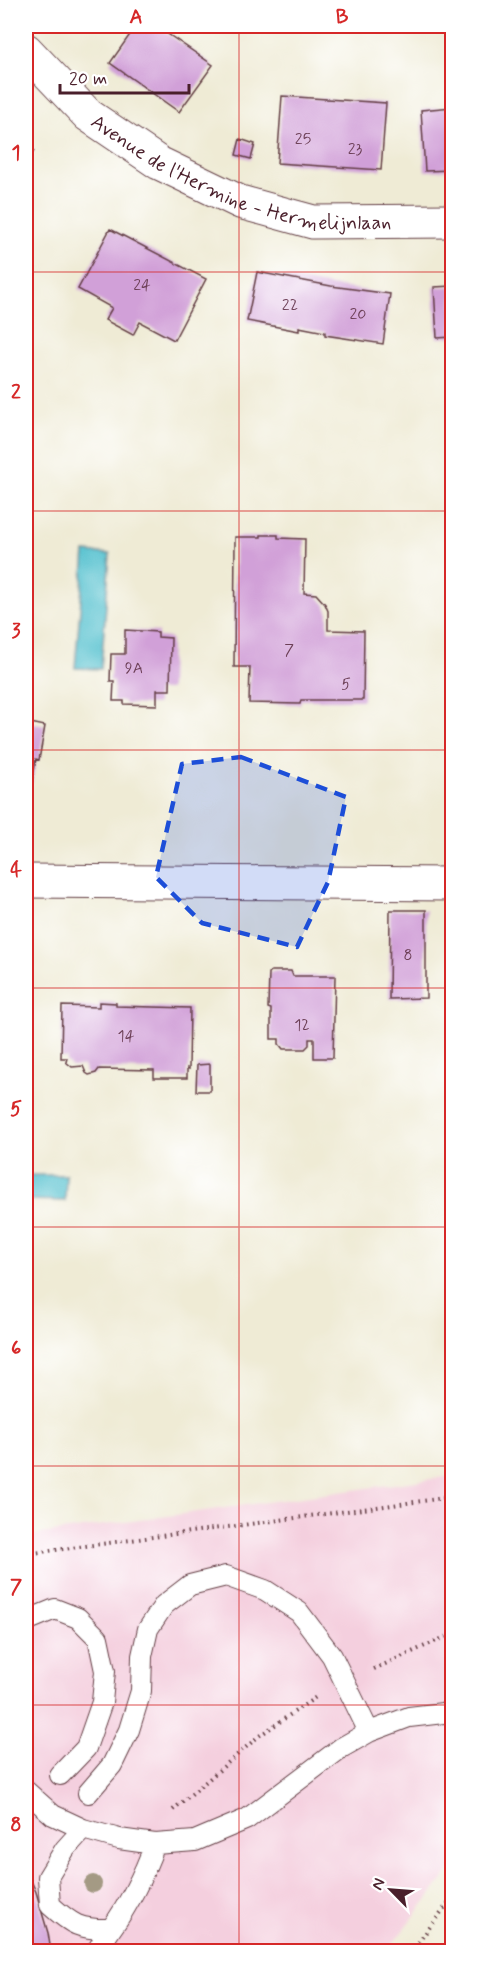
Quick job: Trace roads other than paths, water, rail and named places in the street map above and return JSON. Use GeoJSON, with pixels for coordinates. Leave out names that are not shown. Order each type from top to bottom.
{"type":"FeatureCollection","features":[{"type":"Feature","properties":{"kind":"street","name":"Avenue de l'Hermine - Hermelijnlaan"},"geometry":{"type":"LineString","coordinates":[[26,50],[88,115],[159,163],[240,202],[313,222],[453,221]]}},
{"type":"Feature","properties":{"kind":"street"},"geometry":{"type":"LineString","coordinates":[[26,881],[453,884]]}},
{"type":"Feature","properties":{"kind":"lane"},"geometry":{"type":"LineString","coordinates":[[88,1793],[112,1765],[129,1730],[141,1691],[142,1656],[148,1629],[164,1605],[190,1585],[226,1576],[265,1590],[299,1612],[332,1656],[369,1732]]}},
{"type":"Feature","properties":{"kind":"lane"},"geometry":{"type":"LineString","coordinates":[[26,1621],[56,1609],[78,1618],[98,1638],[105,1671],[102,1702],[86,1748],[60,1775]]}},
{"type":"Feature","properties":{"kind":"lane"},"geometry":{"type":"LineString","coordinates":[[26,1791],[53,1815],[83,1829],[119,1839],[155,1844],[195,1841],[247,1819],[341,1748],[369,1732],[409,1717],[453,1712]]}},
{"type":"Feature","properties":{"kind":"lane"},"geometry":{"type":"LineString","coordinates":[[83,1829],[65,1849],[48,1877],[50,1905],[69,1922],[92,1930],[111,1929]]}},
{"type":"Feature","properties":{"kind":"lane"},"geometry":{"type":"LineString","coordinates":[[96,1952],[126,1909],[146,1869],[155,1844]]}},
{"type":"Feature","properties":{"kind":"water"},"geometry":{"type":"Polygon","coordinates":[[[85,552],[110,554],[101,669],[75,668],[85,552]]]}},
{"type":"Feature","properties":{"kind":"water"},"geometry":{"type":"Polygon","coordinates":[[[26,1175],[66,1175],[65,1201],[26,1200],[26,1175]]]}},
{"type":"Feature","properties":{"kind":"tram line"},"geometry":{"type":"LineString","coordinates":[[443,1952],[452,1940]]}}]}
